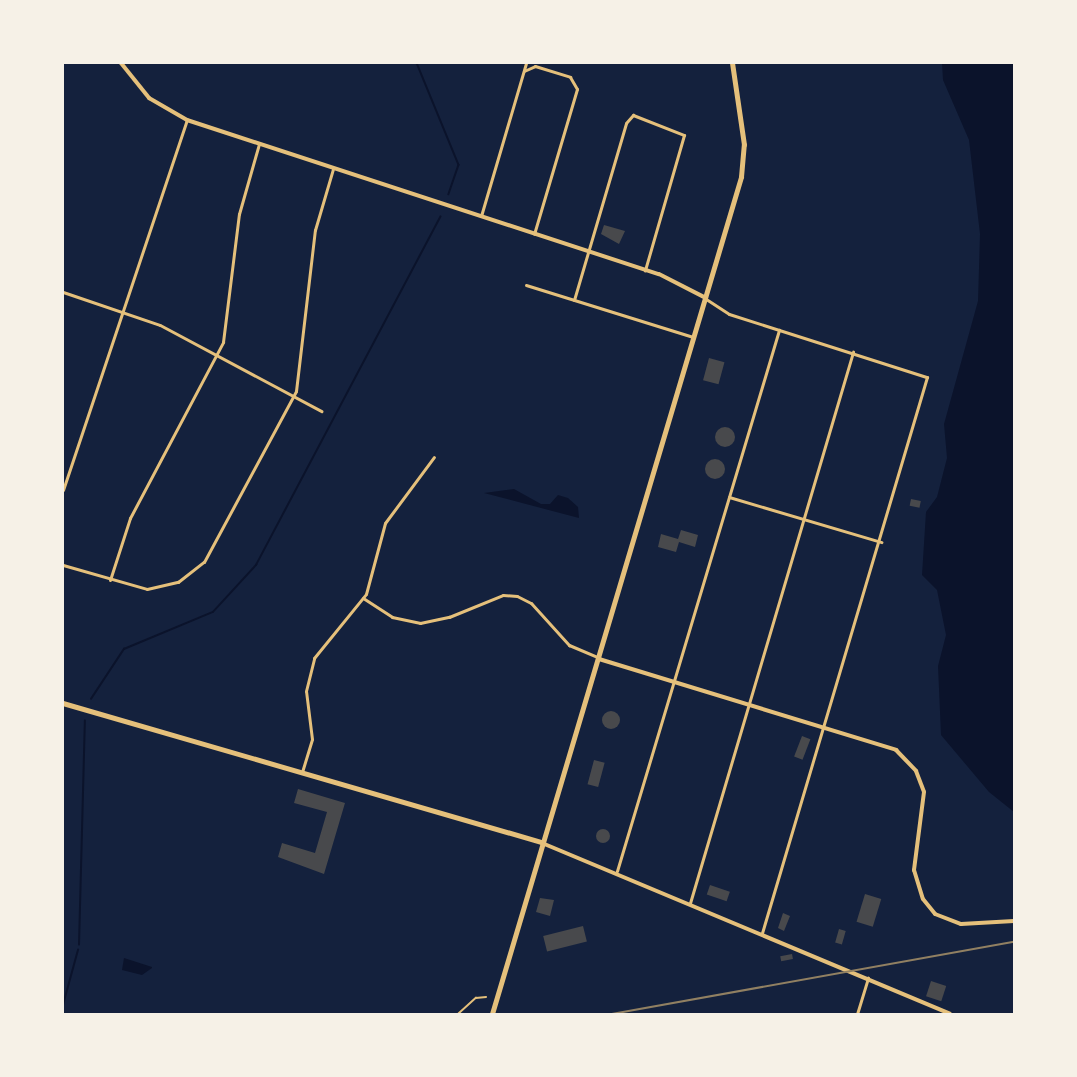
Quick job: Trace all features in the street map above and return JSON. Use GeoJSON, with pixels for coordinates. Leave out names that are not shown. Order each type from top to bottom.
{"type":"FeatureCollection","features":[{"type":"Feature","properties":{"kind":"main road"},"geometry":{"type":"LineString","coordinates":[[492,1014],[695,337],[743,165],[732,63]]}},
{"type":"Feature","properties":{"kind":"main road"},"geometry":{"type":"LineString","coordinates":[[63,703],[542,842]]}},
{"type":"Feature","properties":{"kind":"street"},"geometry":{"type":"LineString","coordinates":[[121,63],[149,98],[187,120],[645,270],[706,298],[729,315],[922,373],[927,380],[881,542],[828,726],[762,933]]}},
{"type":"Feature","properties":{"kind":"street"},"geometry":{"type":"LineString","coordinates":[[480,217],[526,63]]}},
{"type":"Feature","properties":{"kind":"street"},"geometry":{"type":"LineString","coordinates":[[524,71],[535,66],[570,77],[577,89],[534,234]]}},
{"type":"Feature","properties":{"kind":"street"},"geometry":{"type":"LineString","coordinates":[[574,300],[626,123],[639,116],[678,128],[684,140],[645,270]]}},
{"type":"Feature","properties":{"kind":"street"},"geometry":{"type":"LineString","coordinates":[[63,490],[125,312],[187,120]]}},
{"type":"Feature","properties":{"kind":"street"},"geometry":{"type":"LineString","coordinates":[[110,580],[130,518],[217,356],[230,316],[240,214],[259,144]]}},
{"type":"Feature","properties":{"kind":"street"},"geometry":{"type":"LineString","coordinates":[[63,565],[110,580],[157,589],[193,573],[294,397],[303,362],[315,230],[333,169]]}},
{"type":"Feature","properties":{"kind":"street"},"geometry":{"type":"LineString","coordinates":[[526,285],[695,337]]}},
{"type":"Feature","properties":{"kind":"street"},"geometry":{"type":"LineString","coordinates":[[63,292],[125,312],[217,356],[321,411]]}},
{"type":"Feature","properties":{"kind":"street"},"geometry":{"type":"LineString","coordinates":[[616,871],[779,330]]}},
{"type":"Feature","properties":{"kind":"street"},"geometry":{"type":"LineString","coordinates":[[690,903],[853,352]]}},
{"type":"Feature","properties":{"kind":"street"},"geometry":{"type":"LineString","coordinates":[[302,774],[312,739],[306,691],[311,666],[363,598],[387,517],[434,457]]}},
{"type":"Feature","properties":{"kind":"street"},"geometry":{"type":"LineString","coordinates":[[729,497],[881,542]]}},
{"type":"Feature","properties":{"kind":"street"},"geometry":{"type":"LineString","coordinates":[[363,598],[392,617],[420,623],[442,620],[503,595],[516,596],[535,606],[569,645],[599,659],[749,701],[890,746],[916,771],[926,807],[915,880],[935,914],[970,926],[1014,921]]}},
{"type":"Feature","properties":{"kind":"street"},"geometry":{"type":"LineString","coordinates":[[542,842],[616,871],[950,1014]]}},
{"type":"Feature","properties":{"kind":"street"},"geometry":{"type":"LineString","coordinates":[[857,1014],[868,978]]}},
{"type":"Feature","properties":{"kind":"path"},"geometry":{"type":"LineString","coordinates":[[458,1014],[476,998],[486,997]]}},
{"type":"Feature","properties":{"kind":"water"},"geometry":{"type":"Polygon","coordinates":[[[942,63],[1014,63],[1014,812],[989,792],[941,735],[938,666],[946,635],[937,590],[922,575],[926,512],[937,497],[947,458],[944,424],[978,301],[980,234],[969,140],[943,80],[942,63]]]}},
{"type":"Feature","properties":{"kind":"water"},"geometry":{"type":"Polygon","coordinates":[[[514,489],[541,504],[550,504],[558,495],[568,498],[578,507],[579,518],[484,493],[514,489]]]}},
{"type":"Feature","properties":{"kind":"water"},"geometry":{"type":"Polygon","coordinates":[[[124,958],[152,968],[142,975],[122,970],[124,958]]]}},
{"type":"Feature","properties":{"kind":"building"},"geometry":{"type":"Polygon","coordinates":[[[604,225],[625,231],[619,244],[601,234],[604,225]]]}},
{"type":"Feature","properties":{"kind":"building"},"geometry":{"type":"Polygon","coordinates":[[[709,358],[724,362],[719,384],[703,380],[709,358]]]}},
{"type":"Feature","properties":{"kind":"building"},"geometry":{"type":"Polygon","coordinates":[[[725,427],[732,430],[735,437],[732,444],[725,447],[718,444],[715,437],[718,430],[725,427]]]}},
{"type":"Feature","properties":{"kind":"building"},"geometry":{"type":"Polygon","coordinates":[[[715,459],[722,462],[725,469],[722,476],[715,479],[708,476],[705,469],[708,462],[715,459]]]}},
{"type":"Feature","properties":{"kind":"building"},"geometry":{"type":"Polygon","coordinates":[[[911,499],[921,501],[919,508],[910,506],[911,499]]]}},
{"type":"Feature","properties":{"kind":"building"},"geometry":{"type":"Polygon","coordinates":[[[681,530],[698,535],[695,547],[679,542],[676,552],[658,547],[661,534],[678,539],[681,530]]]}},
{"type":"Feature","properties":{"kind":"building"},"geometry":{"type":"Polygon","coordinates":[[[611,711],[617,714],[620,720],[617,726],[611,729],[605,726],[602,720],[605,714],[611,711]]]}},
{"type":"Feature","properties":{"kind":"building"},"geometry":{"type":"Polygon","coordinates":[[[802,736],[810,739],[803,760],[794,757],[802,736]]]}},
{"type":"Feature","properties":{"kind":"building"},"geometry":{"type":"Polygon","coordinates":[[[594,760],[605,763],[598,787],[588,784],[594,760]]]}},
{"type":"Feature","properties":{"kind":"building"},"geometry":{"type":"Polygon","coordinates":[[[298,789],[345,803],[324,874],[278,857],[282,843],[315,853],[327,812],[294,803],[298,789]]]}},
{"type":"Feature","properties":{"kind":"building"},"geometry":{"type":"Polygon","coordinates":[[[600,829],[606,829],[610,836],[606,843],[600,843],[596,839],[596,833],[600,829]]]}},
{"type":"Feature","properties":{"kind":"building"},"geometry":{"type":"Polygon","coordinates":[[[710,885],[730,892],[727,901],[707,894],[710,885]]]}},
{"type":"Feature","properties":{"kind":"building"},"geometry":{"type":"Polygon","coordinates":[[[865,894],[881,899],[873,927],[857,922],[865,894]]]}},
{"type":"Feature","properties":{"kind":"building"},"geometry":{"type":"Polygon","coordinates":[[[540,898],[554,900],[550,916],[536,912],[540,898]]]}},
{"type":"Feature","properties":{"kind":"building"},"geometry":{"type":"Polygon","coordinates":[[[783,913],[790,916],[784,931],[778,928],[783,913]]]}},
{"type":"Feature","properties":{"kind":"building"},"geometry":{"type":"Polygon","coordinates":[[[583,926],[587,942],[547,951],[543,936],[583,926]]]}},
{"type":"Feature","properties":{"kind":"building"},"geometry":{"type":"Polygon","coordinates":[[[839,929],[846,931],[842,944],[835,942],[839,929]]]}},
{"type":"Feature","properties":{"kind":"building"},"geometry":{"type":"Polygon","coordinates":[[[792,954],[793,959],[781,961],[780,956],[792,954]]]}},
{"type":"Feature","properties":{"kind":"building"},"geometry":{"type":"Polygon","coordinates":[[[931,981],[946,986],[941,1001],[926,996],[931,981]]]}},
{"type":"Feature","properties":{"kind":"waterway"},"geometry":{"type":"LineString","coordinates":[[417,63],[459,165],[449,194]]}},
{"type":"Feature","properties":{"kind":"waterway"},"geometry":{"type":"LineString","coordinates":[[91,699],[124,649],[213,612],[256,565],[440,217]]}},
{"type":"Feature","properties":{"kind":"waterway"},"geometry":{"type":"LineString","coordinates":[[79,945],[85,721]]}},
{"type":"Feature","properties":{"kind":"waterway"},"geometry":{"type":"LineString","coordinates":[[63,1005],[78,950]]}},
{"type":"Feature","properties":{"kind":"railway"},"geometry":{"type":"LineString","coordinates":[[612,1014],[1014,942]]}}]}
